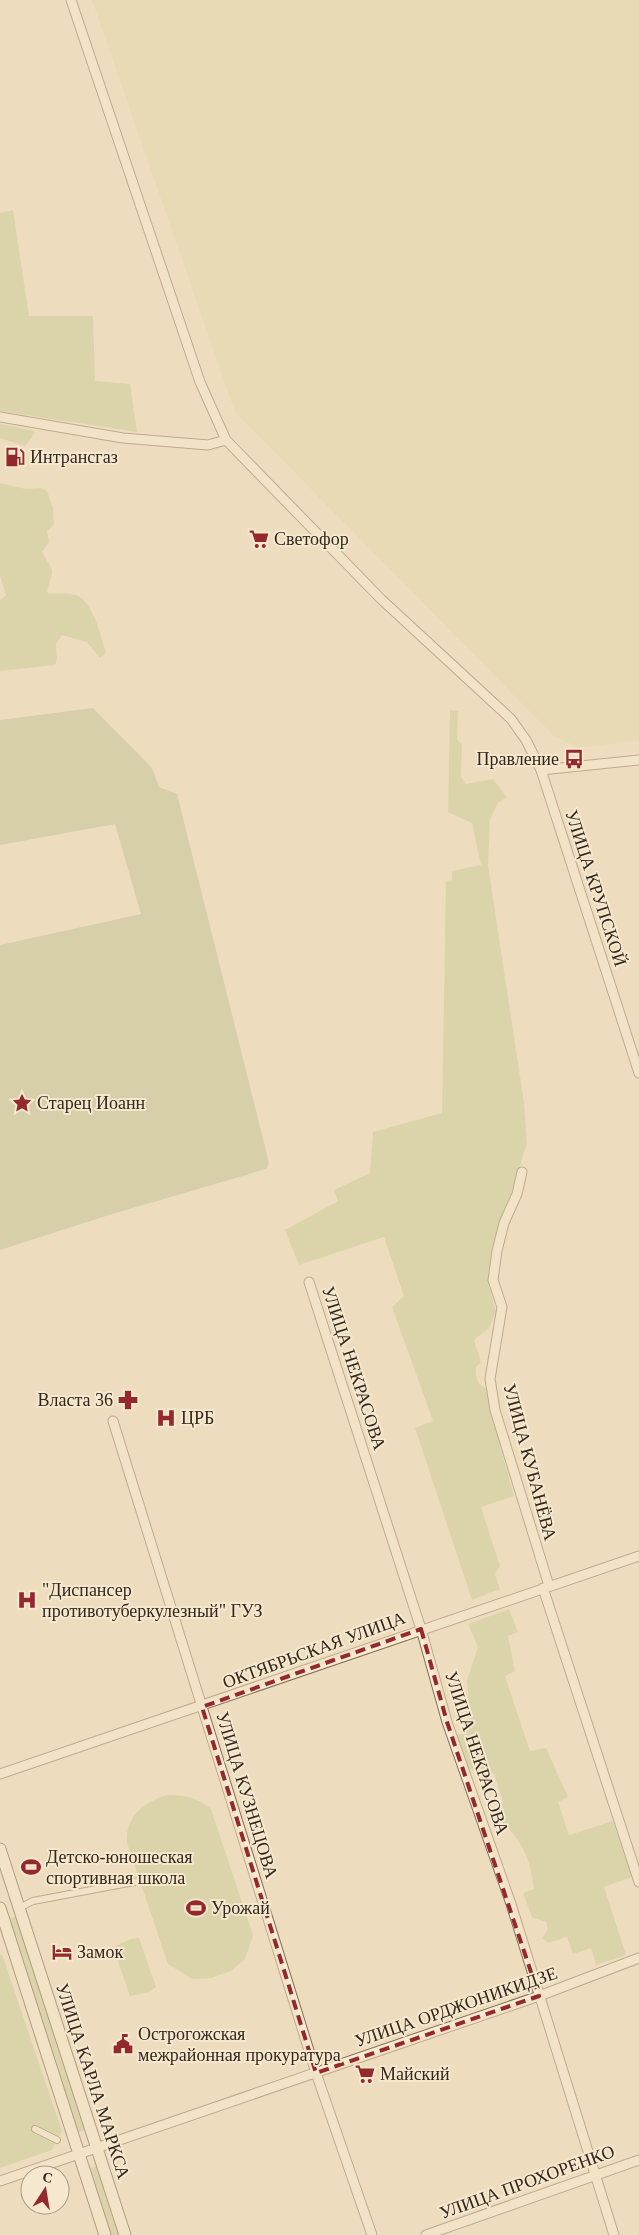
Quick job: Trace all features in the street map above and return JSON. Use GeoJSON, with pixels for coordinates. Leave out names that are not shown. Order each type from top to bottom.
{"type":"FeatureCollection","features":[{"type":"Feature","properties":{"kind":"main road","name":"УЛИЦА КАРЛА МАРКСА"},"geometry":{"type":"LineString","coordinates":[[0,1849],[124,2235]]}},
{"type":"Feature","properties":{"kind":"main road","name":"УЛИЦА КАРЛА МАРКСА"},"geometry":{"type":"LineString","coordinates":[[19,1908],[1,1911],[105,2235]]}},
{"type":"Feature","properties":{"kind":"street"},"geometry":{"type":"LineString","coordinates":[[0,417],[123,438],[208,445],[226,440],[200,382],[71,0]]}},
{"type":"Feature","properties":{"kind":"street","name":"УЛИЦА КРУПСКОЙ"},"geometry":{"type":"LineString","coordinates":[[226,440],[381,599],[511,719],[526,740],[541,770],[639,1073]]}},
{"type":"Feature","properties":{"kind":"street"},"geometry":{"type":"LineString","coordinates":[[541,770],[639,760]]}},
{"type":"Feature","properties":{"kind":"street","name":"УЛИЦА КУБАНЁВА"},"geometry":{"type":"LineString","coordinates":[[522,1172],[517,1194],[504,1223],[497,1251],[493,1280],[502,1307],[490,1379],[495,1410],[546,1587],[639,1882]]}},
{"type":"Feature","properties":{"kind":"street","name":"УЛИЦА НЕКРАСОВА"},"geometry":{"type":"LineString","coordinates":[[309,1282],[421,1629],[447,1722],[511,1904],[614,2235]]}},
{"type":"Feature","properties":{"kind":"street","name":"УЛИЦА КУЗНЕЦОВА"},"geometry":{"type":"LineString","coordinates":[[113,1421],[316,2073],[372,2235]]}},
{"type":"Feature","properties":{"kind":"street","name":"ОКТЯБРЬСКАЯ УЛИЦА"},"geometry":{"type":"LineString","coordinates":[[0,1774],[202,1707],[421,1629],[639,1556]]}},
{"type":"Feature","properties":{"kind":"street"},"geometry":{"type":"LineString","coordinates":[[19,1908],[33,1901],[139,1881]]}},
{"type":"Feature","properties":{"kind":"street","name":"УЛИЦА ОРДЖОНИКИДЗЕ"},"geometry":{"type":"LineString","coordinates":[[0,2181],[539,1996],[639,1958]]}},
{"type":"Feature","properties":{"kind":"street"},"geometry":{"type":"LineString","coordinates":[[34,2129],[57,2140]]}},
{"type":"Feature","properties":{"kind":"street","name":"УЛИЦА ПРОХОРЕНКО"},"geometry":{"type":"LineString","coordinates":[[426,2235],[639,2160]]}},
{"type":"Feature","properties":{"kind":"highlighted area"},"geometry":{"type":"Polygon","coordinates":[[[421,1629],[447,1722],[539,1996],[316,2073],[202,1707],[421,1629]]]}},
{"type":"Feature","properties":{"kind":"shaded area"},"geometry":{"type":"Polygon","coordinates":[[[92,0],[639,0],[639,740],[580,748],[554,736],[235,412],[92,0]]]}},
{"type":"Feature","properties":{"kind":"green space"},"geometry":{"type":"Polygon","coordinates":[[[13,210],[29,316],[93,316],[95,381],[130,384],[137,432],[0,411],[0,213],[13,210]]]}},
{"type":"Feature","properties":{"kind":"green space"},"geometry":{"type":"Polygon","coordinates":[[[0,424],[34,431],[35,433],[25,446],[0,438],[0,424]]]}},
{"type":"Feature","properties":{"kind":"green space"},"geometry":{"type":"Polygon","coordinates":[[[0,483],[26,489],[41,488],[47,491],[53,508],[54,524],[47,531],[49,542],[42,552],[52,571],[47,591],[49,594],[77,595],[90,608],[97,623],[106,653],[100,658],[87,642],[62,635],[56,644],[57,659],[55,665],[0,671],[0,600],[6,595],[0,576],[0,483]]]}},
{"type":"Feature","properties":{"kind":"green space"},"geometry":{"type":"Polygon","coordinates":[[[93,708],[152,768],[159,787],[177,794],[269,1163],[266,1169],[109,1215],[0,1250],[0,945],[141,914],[115,824],[0,845],[0,720],[93,708]]]}},
{"type":"Feature","properties":{"kind":"green space"},"geometry":{"type":"Polygon","coordinates":[[[450,710],[458,711],[457,739],[462,745],[461,777],[466,784],[493,779],[507,797],[498,803],[490,819],[488,865],[524,1103],[527,1143],[493,1250],[488,1282],[496,1312],[489,1328],[474,1340],[481,1362],[476,1367],[476,1378],[481,1385],[488,1389],[490,1410],[514,1496],[481,1507],[500,1566],[495,1574],[500,1589],[472,1600],[415,1428],[433,1421],[392,1307],[404,1296],[384,1237],[299,1265],[285,1230],[338,1201],[334,1190],[370,1173],[373,1132],[442,1113],[446,881],[452,880],[452,871],[481,865],[472,823],[448,812],[450,710]]]}},
{"type":"Feature","properties":{"kind":"green space"},"geometry":{"type":"Polygon","coordinates":[[[509,1609],[518,1632],[508,1636],[515,1671],[505,1676],[530,1751],[546,1748],[568,1797],[558,1802],[569,1835],[613,1821],[632,1877],[604,1887],[626,1955],[596,1965],[591,1948],[573,1954],[567,1937],[548,1943],[542,1938],[548,1929],[546,1922],[532,1917],[523,1893],[534,1889],[527,1858],[518,1841],[497,1817],[503,1801],[494,1774],[480,1773],[468,1768],[456,1735],[466,1733],[464,1724],[470,1721],[467,1680],[478,1647],[468,1624],[509,1609]]]}},
{"type":"Feature","properties":{"kind":"green space","name":"Урожай"},"geometry":{"type":"Polygon","coordinates":[[[167,1795],[179,1795],[190,1798],[211,1809],[253,1935],[245,1959],[231,1971],[211,1978],[192,1979],[168,1964],[127,1843],[129,1826],[138,1812],[144,1806],[167,1795]]]}},
{"type":"Feature","properties":{"kind":"green space"},"geometry":{"type":"Polygon","coordinates":[[[16,1916],[86,2130],[77,2133],[8,1919],[16,1916]]]}},
{"type":"Feature","properties":{"kind":"green space"},"geometry":{"type":"Polygon","coordinates":[[[139,1938],[156,1987],[149,1992],[130,1996],[113,1947],[131,1939],[139,1938]]]}},
{"type":"Feature","properties":{"kind":"green space"},"geometry":{"type":"Polygon","coordinates":[[[2,1954],[62,2131],[52,2150],[0,2168],[0,1955],[2,1954]]]}},
{"type":"Feature","properties":{"kind":"green space"},"geometry":{"type":"Polygon","coordinates":[[[96,2166],[118,2235],[110,2235],[88,2169],[96,2166]]]}},
{"type":"Feature","properties":{"kind":"place","name":"Интрансгаз"},"geometry":{"type":"Point","coordinates":[15,457]}},
{"type":"Feature","properties":{"kind":"place","name":"Светофор"},"geometry":{"type":"Point","coordinates":[259,539]}},
{"type":"Feature","properties":{"kind":"place","name":"Правление"},"geometry":{"type":"Point","coordinates":[574,759]}},
{"type":"Feature","properties":{"kind":"place","name":"Старец Иоанн"},"geometry":{"type":"Point","coordinates":[22,1103]}},
{"type":"Feature","properties":{"kind":"place","name":"Власта 36"},"geometry":{"type":"Point","coordinates":[128,1400]}},
{"type":"Feature","properties":{"kind":"place","name":"ЦРБ"},"geometry":{"type":"Point","coordinates":[166,1418]}},
{"type":"Feature","properties":{"kind":"place","name":"\"Диспансер противотуберкулезный\" ГУЗ"},"geometry":{"type":"Point","coordinates":[27,1600]}},
{"type":"Feature","properties":{"kind":"place","name":"Детско-юношеская спортивная школа"},"geometry":{"type":"Point","coordinates":[31,1867]}},
{"type":"Feature","properties":{"kind":"place","name":"Урожай"},"geometry":{"type":"Point","coordinates":[196,1908]}},
{"type":"Feature","properties":{"kind":"place","name":"Замок"},"geometry":{"type":"Point","coordinates":[62,1952]}},
{"type":"Feature","properties":{"kind":"place","name":"Острогожская межрайонная прокуратура"},"geometry":{"type":"Point","coordinates":[123,2044]}},
{"type":"Feature","properties":{"kind":"place","name":"Майский"},"geometry":{"type":"Point","coordinates":[365,2074]}}]}
